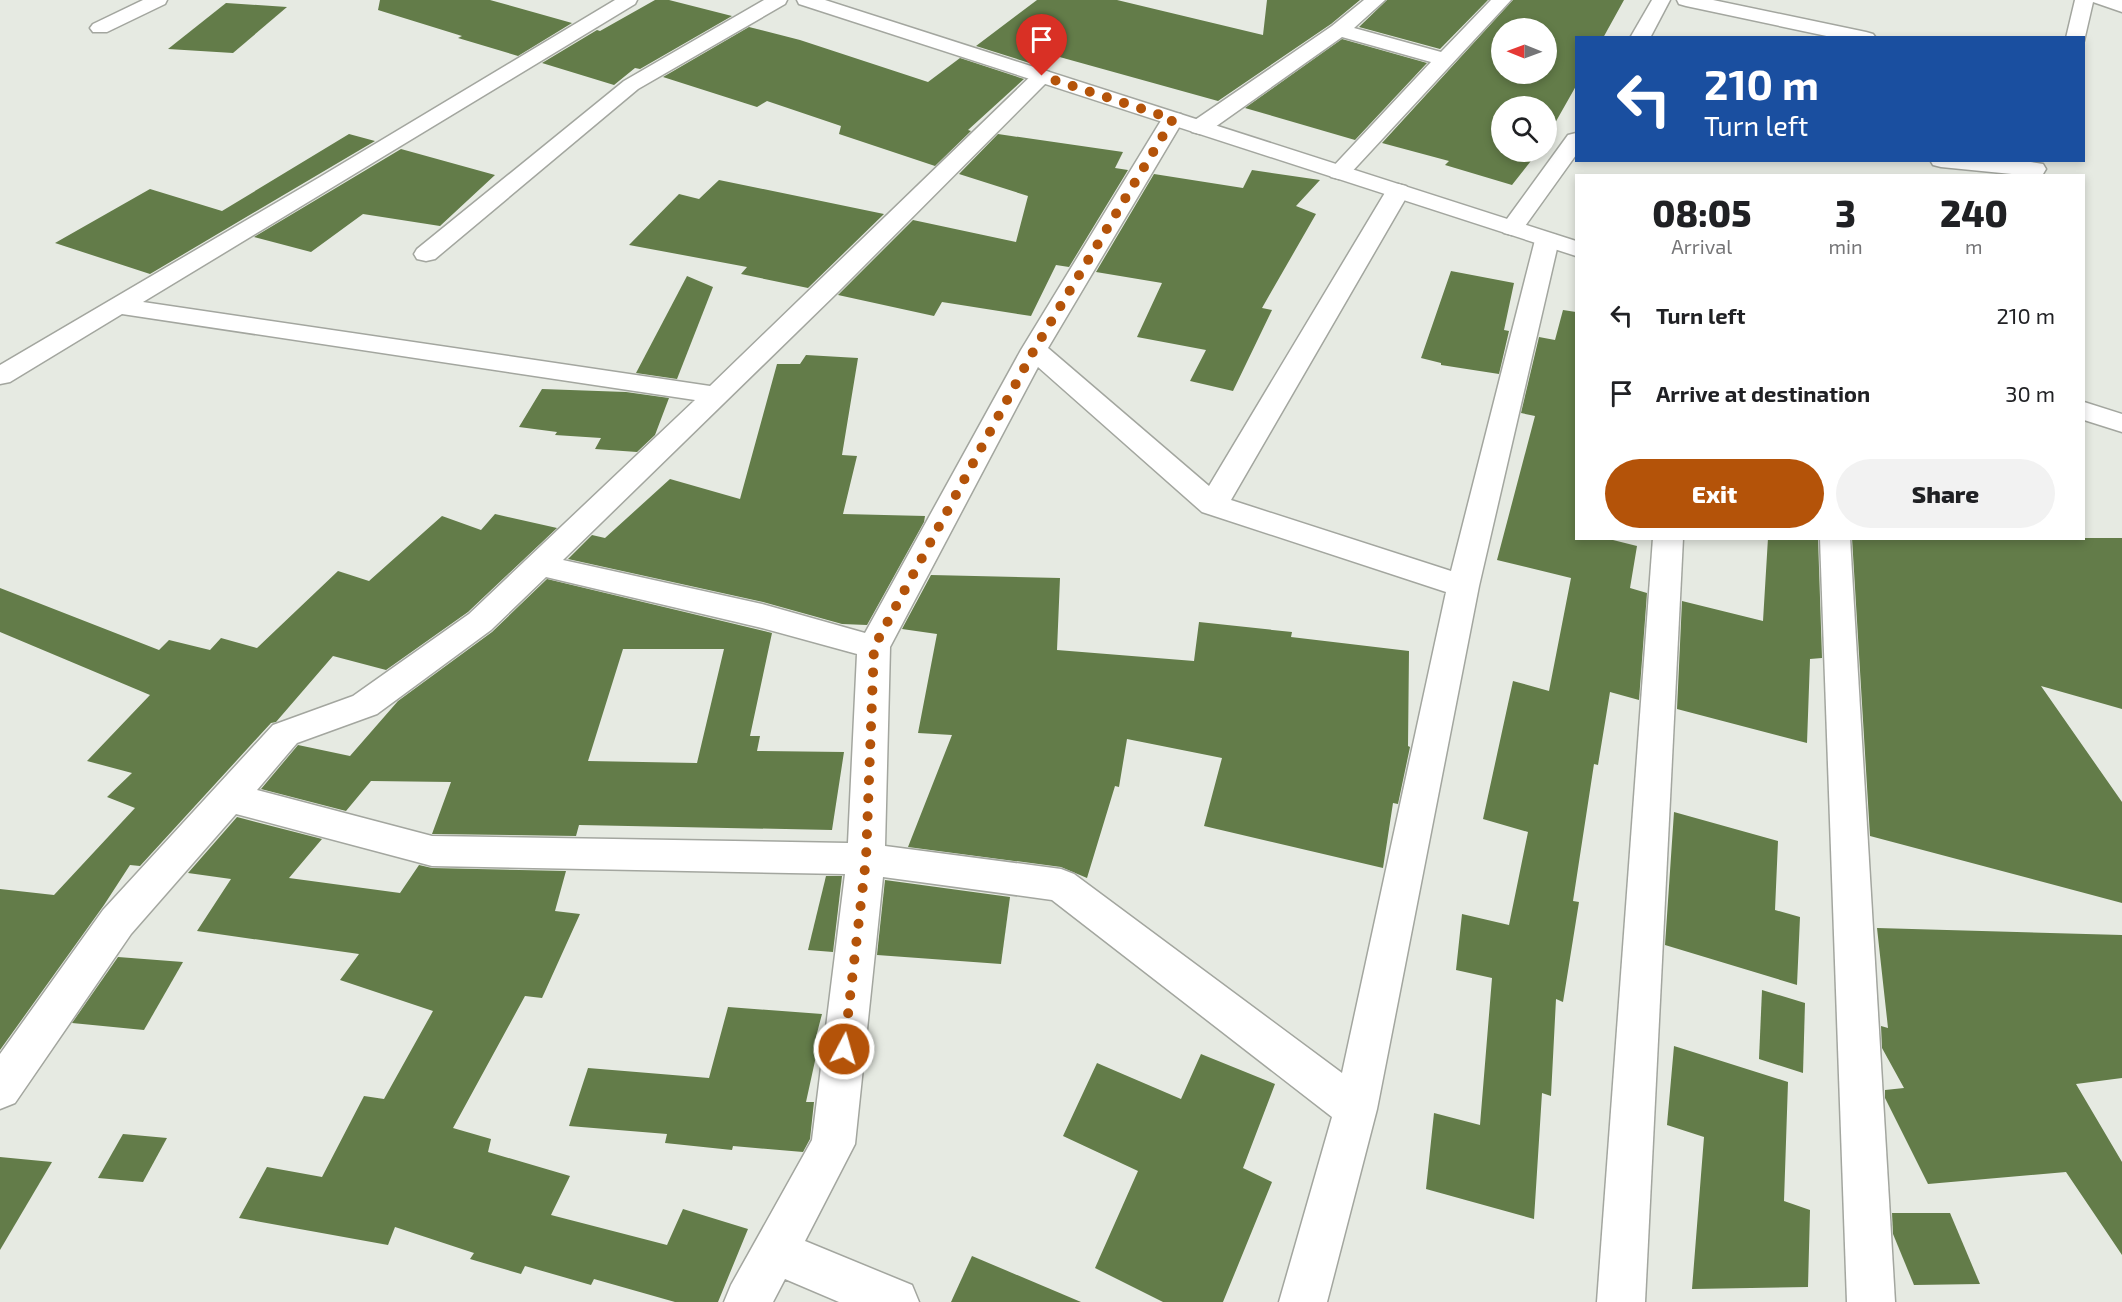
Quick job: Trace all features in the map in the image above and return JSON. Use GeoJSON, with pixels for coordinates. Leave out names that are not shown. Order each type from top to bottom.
{"type":"FeatureCollection","features":[{"type":"Feature","properties":{"kind":"street"},"geometry":{"type":"LineString","coordinates":[[100,28],[159,0]]}},
{"type":"Feature","properties":{"kind":"street"},"geometry":{"type":"LineString","coordinates":[[0,376],[628,0]]}},
{"type":"Feature","properties":{"kind":"street"},"geometry":{"type":"LineString","coordinates":[[426,254],[631,86],[778,0]]}},
{"type":"Feature","properties":{"kind":"street"},"geometry":{"type":"LineString","coordinates":[[806,0],[1562,244],[1463,586],[1356,1108],[1303,1302]]}},
{"type":"Feature","properties":{"kind":"street"},"geometry":{"type":"LineString","coordinates":[[1200,127],[1339,30],[1376,0]]}},
{"type":"Feature","properties":{"kind":"street"},"geometry":{"type":"LineString","coordinates":[[1340,172],[1502,0]]}},
{"type":"Feature","properties":{"kind":"street"},"geometry":{"type":"LineString","coordinates":[[1641,36],[1661,0]]}},
{"type":"Feature","properties":{"kind":"street"},"geometry":{"type":"LineString","coordinates":[[1686,0],[1857,36]]}},
{"type":"Feature","properties":{"kind":"street"},"geometry":{"type":"LineString","coordinates":[[2076,36],[2084,0]]}},
{"type":"Feature","properties":{"kind":"street"},"geometry":{"type":"LineString","coordinates":[[2101,0],[2122,6]]}},
{"type":"Feature","properties":{"kind":"street"},"geometry":{"type":"LineString","coordinates":[[1339,30],[1445,59]]}},
{"type":"Feature","properties":{"kind":"street"},"geometry":{"type":"LineString","coordinates":[[0,1089],[117,922],[285,734],[365,705],[480,622],[1042,76]]}},
{"type":"Feature","properties":{"kind":"street"},"geometry":{"type":"LineString","coordinates":[[748,1302],[833,1144],[866,859],[874,647],[1034,350],[1173,119]]}},
{"type":"Feature","properties":{"kind":"street"},"geometry":{"type":"LineString","coordinates":[[1512,228],[1575,141]]}},
{"type":"Feature","properties":{"kind":"street"},"geometry":{"type":"LineString","coordinates":[[1964,162],[2035,168]]}},
{"type":"Feature","properties":{"kind":"street"},"geometry":{"type":"LineString","coordinates":[[1214,505],[1398,191]]}},
{"type":"Feature","properties":{"kind":"street"},"geometry":{"type":"LineString","coordinates":[[118,306],[716,395]]}},
{"type":"Feature","properties":{"kind":"street"},"geometry":{"type":"LineString","coordinates":[[1034,350],[1214,505],[1463,586]]}},
{"type":"Feature","properties":{"kind":"street"},"geometry":{"type":"LineString","coordinates":[[2085,411],[2122,423]]}},
{"type":"Feature","properties":{"kind":"street"},"geometry":{"type":"LineString","coordinates":[[1621,1302],[1668,540]]}},
{"type":"Feature","properties":{"kind":"street"},"geometry":{"type":"LineString","coordinates":[[1834,540],[1870,1302]]}},
{"type":"Feature","properties":{"kind":"street"},"geometry":{"type":"LineString","coordinates":[[538,565],[762,616],[874,647]]}},
{"type":"Feature","properties":{"kind":"street"},"geometry":{"type":"LineString","coordinates":[[228,797],[432,851],[866,859],[1060,885],[1356,1108]]}},
{"type":"Feature","properties":{"kind":"street"},"geometry":{"type":"LineString","coordinates":[[775,1252],[895,1302]]}},
{"type":"Feature","properties":{"kind":"building"},"geometry":{"type":"Polygon","coordinates":[[[380,0],[490,0],[572,23],[518,56],[378,10],[380,0]]]}},
{"type":"Feature","properties":{"kind":"building"},"geometry":{"type":"Polygon","coordinates":[[[655,0],[669,0],[732,16],[640,69],[635,68],[614,85],[542,63],[597,30],[600,31],[655,0]]]}},
{"type":"Feature","properties":{"kind":"building"},"geometry":{"type":"Polygon","coordinates":[[[1037,0],[1117,0],[1263,35],[1267,0],[1360,0],[1331,24],[1218,101],[1056,56],[1042,67],[976,46],[1037,0]]]}},
{"type":"Feature","properties":{"kind":"building"},"geometry":{"type":"Polygon","coordinates":[[[1387,0],[1488,0],[1440,49],[1359,27],[1387,0]]]}},
{"type":"Feature","properties":{"kind":"building"},"geometry":{"type":"Polygon","coordinates":[[[1513,0],[1624,0],[1604,36],[1575,36],[1575,88],[1557,120],[1557,96],[1491,96],[1491,162],[1530,162],[1512,185],[1445,165],[1449,161],[1382,143],[1491,24],[1491,84],[1557,84],[1557,18],[1497,18],[1513,0]]]}},
{"type":"Feature","properties":{"kind":"building"},"geometry":{"type":"Polygon","coordinates":[[[226,3],[287,7],[233,53],[168,49],[226,3]]]}},
{"type":"Feature","properties":{"kind":"building"},"geometry":{"type":"Polygon","coordinates":[[[749,27],[800,40],[928,82],[960,58],[1024,79],[968,130],[971,131],[935,166],[839,134],[841,126],[767,101],[757,107],[663,77],[749,27]]]}},
{"type":"Feature","properties":{"kind":"building"},"geometry":{"type":"Polygon","coordinates":[[[1342,39],[1427,63],[1355,140],[1245,108],[1342,39]]]}},
{"type":"Feature","properties":{"kind":"building"},"geometry":{"type":"Polygon","coordinates":[[[349,134],[375,141],[150,274],[55,243],[150,189],[222,211],[349,134]]]}},
{"type":"Feature","properties":{"kind":"building"},"geometry":{"type":"Polygon","coordinates":[[[998,134],[1123,152],[1115,168],[1128,170],[1069,267],[1056,265],[1031,316],[942,302],[934,316],[838,295],[913,220],[1016,242],[1028,196],[959,174],[998,134]]]}},
{"type":"Feature","properties":{"kind":"building"},"geometry":{"type":"Polygon","coordinates":[[[401,149],[495,175],[440,226],[363,214],[311,252],[254,237],[401,149]]]}},
{"type":"Feature","properties":{"kind":"building"},"geometry":{"type":"Polygon","coordinates":[[[1252,170],[1320,180],[1296,206],[1316,214],[1262,308],[1272,310],[1233,391],[1190,381],[1206,350],[1137,337],[1162,283],[1096,272],[1154,174],[1243,188],[1252,170]]]}},
{"type":"Feature","properties":{"kind":"building"},"geometry":{"type":"Polygon","coordinates":[[[719,180],[884,214],[808,288],[741,274],[747,267],[629,245],[679,194],[699,199],[719,180]]]}},
{"type":"Feature","properties":{"kind":"building"},"geometry":{"type":"Polygon","coordinates":[[[1451,271],[1514,283],[1504,330],[1509,331],[1499,374],[1441,365],[1441,363],[1421,358],[1451,271]]]}},
{"type":"Feature","properties":{"kind":"building"},"geometry":{"type":"Polygon","coordinates":[[[687,276],[713,287],[677,379],[636,373],[687,276]]]}},
{"type":"Feature","properties":{"kind":"building"},"geometry":{"type":"Polygon","coordinates":[[[1563,310],[1575,312],[1575,540],[1613,540],[1637,546],[1630,588],[1647,593],[1639,700],[1610,692],[1598,765],[1594,764],[1573,901],[1579,902],[1563,1002],[1556,999],[1551,1096],[1542,1093],[1534,1219],[1426,1189],[1434,1113],[1480,1125],[1492,978],[1456,970],[1462,914],[1509,925],[1528,832],[1483,819],[1513,681],[1549,691],[1571,578],[1497,560],[1535,416],[1521,413],[1539,337],[1555,340],[1563,310]]]}},
{"type":"Feature","properties":{"kind":"building"},"geometry":{"type":"Polygon","coordinates":[[[806,355],[858,358],[842,455],[857,456],[843,514],[925,516],[924,522],[867,625],[842,624],[763,602],[568,559],[592,535],[605,538],[670,479],[740,499],[777,364],[800,364],[806,355]]]}},
{"type":"Feature","properties":{"kind":"building"},"geometry":{"type":"Polygon","coordinates":[[[542,389],[626,392],[669,398],[655,435],[637,452],[595,449],[601,438],[555,435],[557,432],[519,427],[542,389]]]}},
{"type":"Feature","properties":{"kind":"building"},"geometry":{"type":"Polygon","coordinates":[[[495,514],[557,528],[468,612],[386,670],[333,656],[276,722],[271,723],[140,866],[130,865],[0,1050],[0,889],[54,895],[135,808],[107,797],[132,773],[87,761],[150,695],[0,632],[0,588],[159,650],[169,640],[210,650],[221,638],[257,648],[338,571],[369,581],[442,516],[481,530],[495,514]]]}},
{"type":"Feature","properties":{"kind":"building"},"geometry":{"type":"Polygon","coordinates":[[[2122,538],[2122,709],[2041,686],[2122,802],[2122,903],[1870,836],[1852,540],[2122,538]]]}},
{"type":"Feature","properties":{"kind":"building"},"geometry":{"type":"Polygon","coordinates":[[[1768,540],[1818,540],[1822,658],[1810,659],[1807,743],[1677,709],[1682,601],[1763,621],[1768,540]]]}},
{"type":"Feature","properties":{"kind":"building"},"geometry":{"type":"Polygon","coordinates":[[[931,575],[1060,578],[1057,650],[1194,661],[1199,622],[1292,632],[1291,637],[1409,651],[1408,746],[1410,747],[1398,804],[1393,803],[1383,868],[1204,826],[1222,758],[1127,739],[1119,787],[1115,786],[1087,878],[1061,867],[908,847],[952,735],[918,733],[937,634],[902,629],[931,575]]]}},
{"type":"Feature","properties":{"kind":"building"},"geometry":{"type":"Polygon","coordinates":[[[547,579],[772,633],[750,736],[760,736],[757,751],[844,752],[832,830],[579,825],[576,836],[432,834],[451,782],[371,781],[346,811],[261,789],[298,745],[350,756],[398,701],[492,632],[547,579]],[[623,649],[588,761],[697,763],[724,649],[623,649]]]}},
{"type":"Feature","properties":{"kind":"building"},"geometry":{"type":"Polygon","coordinates":[[[1674,812],[1778,841],[1775,910],[1800,917],[1797,985],[1665,945],[1674,812]]]}},
{"type":"Feature","properties":{"kind":"building"},"geometry":{"type":"Polygon","coordinates":[[[237,817],[322,839],[289,878],[400,893],[419,865],[432,868],[566,871],[555,911],[580,914],[542,998],[525,996],[453,1128],[491,1139],[488,1152],[570,1176],[551,1215],[667,1245],[683,1209],[748,1229],[718,1302],[675,1302],[594,1279],[591,1285],[525,1266],[521,1274],[470,1259],[474,1253],[395,1227],[388,1245],[239,1218],[267,1167],[322,1177],[364,1096],[384,1099],[433,1011],[340,980],[359,954],[197,931],[231,879],[188,873],[237,817]]]}},
{"type":"Feature","properties":{"kind":"building"},"geometry":{"type":"Polygon","coordinates":[[[826,876],[842,876],[833,952],[808,950],[826,876]]]}},
{"type":"Feature","properties":{"kind":"building"},"geometry":{"type":"Polygon","coordinates":[[[885,880],[1010,897],[1001,964],[877,955],[885,880]]]}},
{"type":"Feature","properties":{"kind":"building"},"geometry":{"type":"Polygon","coordinates":[[[1877,928],[2122,935],[2122,1078],[2076,1084],[2122,1162],[2122,1255],[2066,1172],[1928,1184],[1885,1098],[1885,1090],[1904,1088],[1882,1048],[1881,1026],[1888,1028],[1877,928]]]}},
{"type":"Feature","properties":{"kind":"building"},"geometry":{"type":"Polygon","coordinates":[[[118,957],[183,962],[144,1030],[72,1023],[118,957]]]}},
{"type":"Feature","properties":{"kind":"building"},"geometry":{"type":"Polygon","coordinates":[[[1762,990],[1805,1003],[1803,1073],[1759,1059],[1762,990]]]}},
{"type":"Feature","properties":{"kind":"building"},"geometry":{"type":"Polygon","coordinates":[[[728,1007],[822,1014],[816,1037],[820,1038],[806,1102],[814,1102],[810,1139],[803,1152],[733,1146],[732,1150],[665,1143],[667,1134],[569,1126],[588,1068],[709,1078],[728,1007]]]}},
{"type":"Feature","properties":{"kind":"building"},"geometry":{"type":"Polygon","coordinates":[[[1674,1046],[1788,1082],[1784,1201],[1810,1210],[1808,1287],[1692,1289],[1704,1137],[1667,1125],[1674,1046]]]}},
{"type":"Feature","properties":{"kind":"building"},"geometry":{"type":"Polygon","coordinates":[[[1201,1054],[1275,1084],[1243,1168],[1272,1182],[1223,1302],[1163,1302],[1095,1268],[1138,1171],[1063,1136],[1097,1063],[1181,1099],[1201,1054]]]}},
{"type":"Feature","properties":{"kind":"building"},"geometry":{"type":"Polygon","coordinates":[[[123,1134],[167,1138],[143,1182],[98,1178],[123,1134]]]}},
{"type":"Feature","properties":{"kind":"building"},"geometry":{"type":"Polygon","coordinates":[[[0,1157],[52,1162],[0,1250],[0,1157]]]}},
{"type":"Feature","properties":{"kind":"building"},"geometry":{"type":"Polygon","coordinates":[[[1892,1213],[1950,1213],[1980,1284],[1914,1285],[1893,1234],[1892,1213]]]}},
{"type":"Feature","properties":{"kind":"building"},"geometry":{"type":"Polygon","coordinates":[[[972,1256],[1081,1302],[951,1302],[972,1256]]]}},
{"type":"Feature","properties":{"kind":"route"},"geometry":{"type":"LineString","coordinates":[[844,1049],[866,859],[874,647],[1034,350],[1173,119],[1042,76]]}}]}
